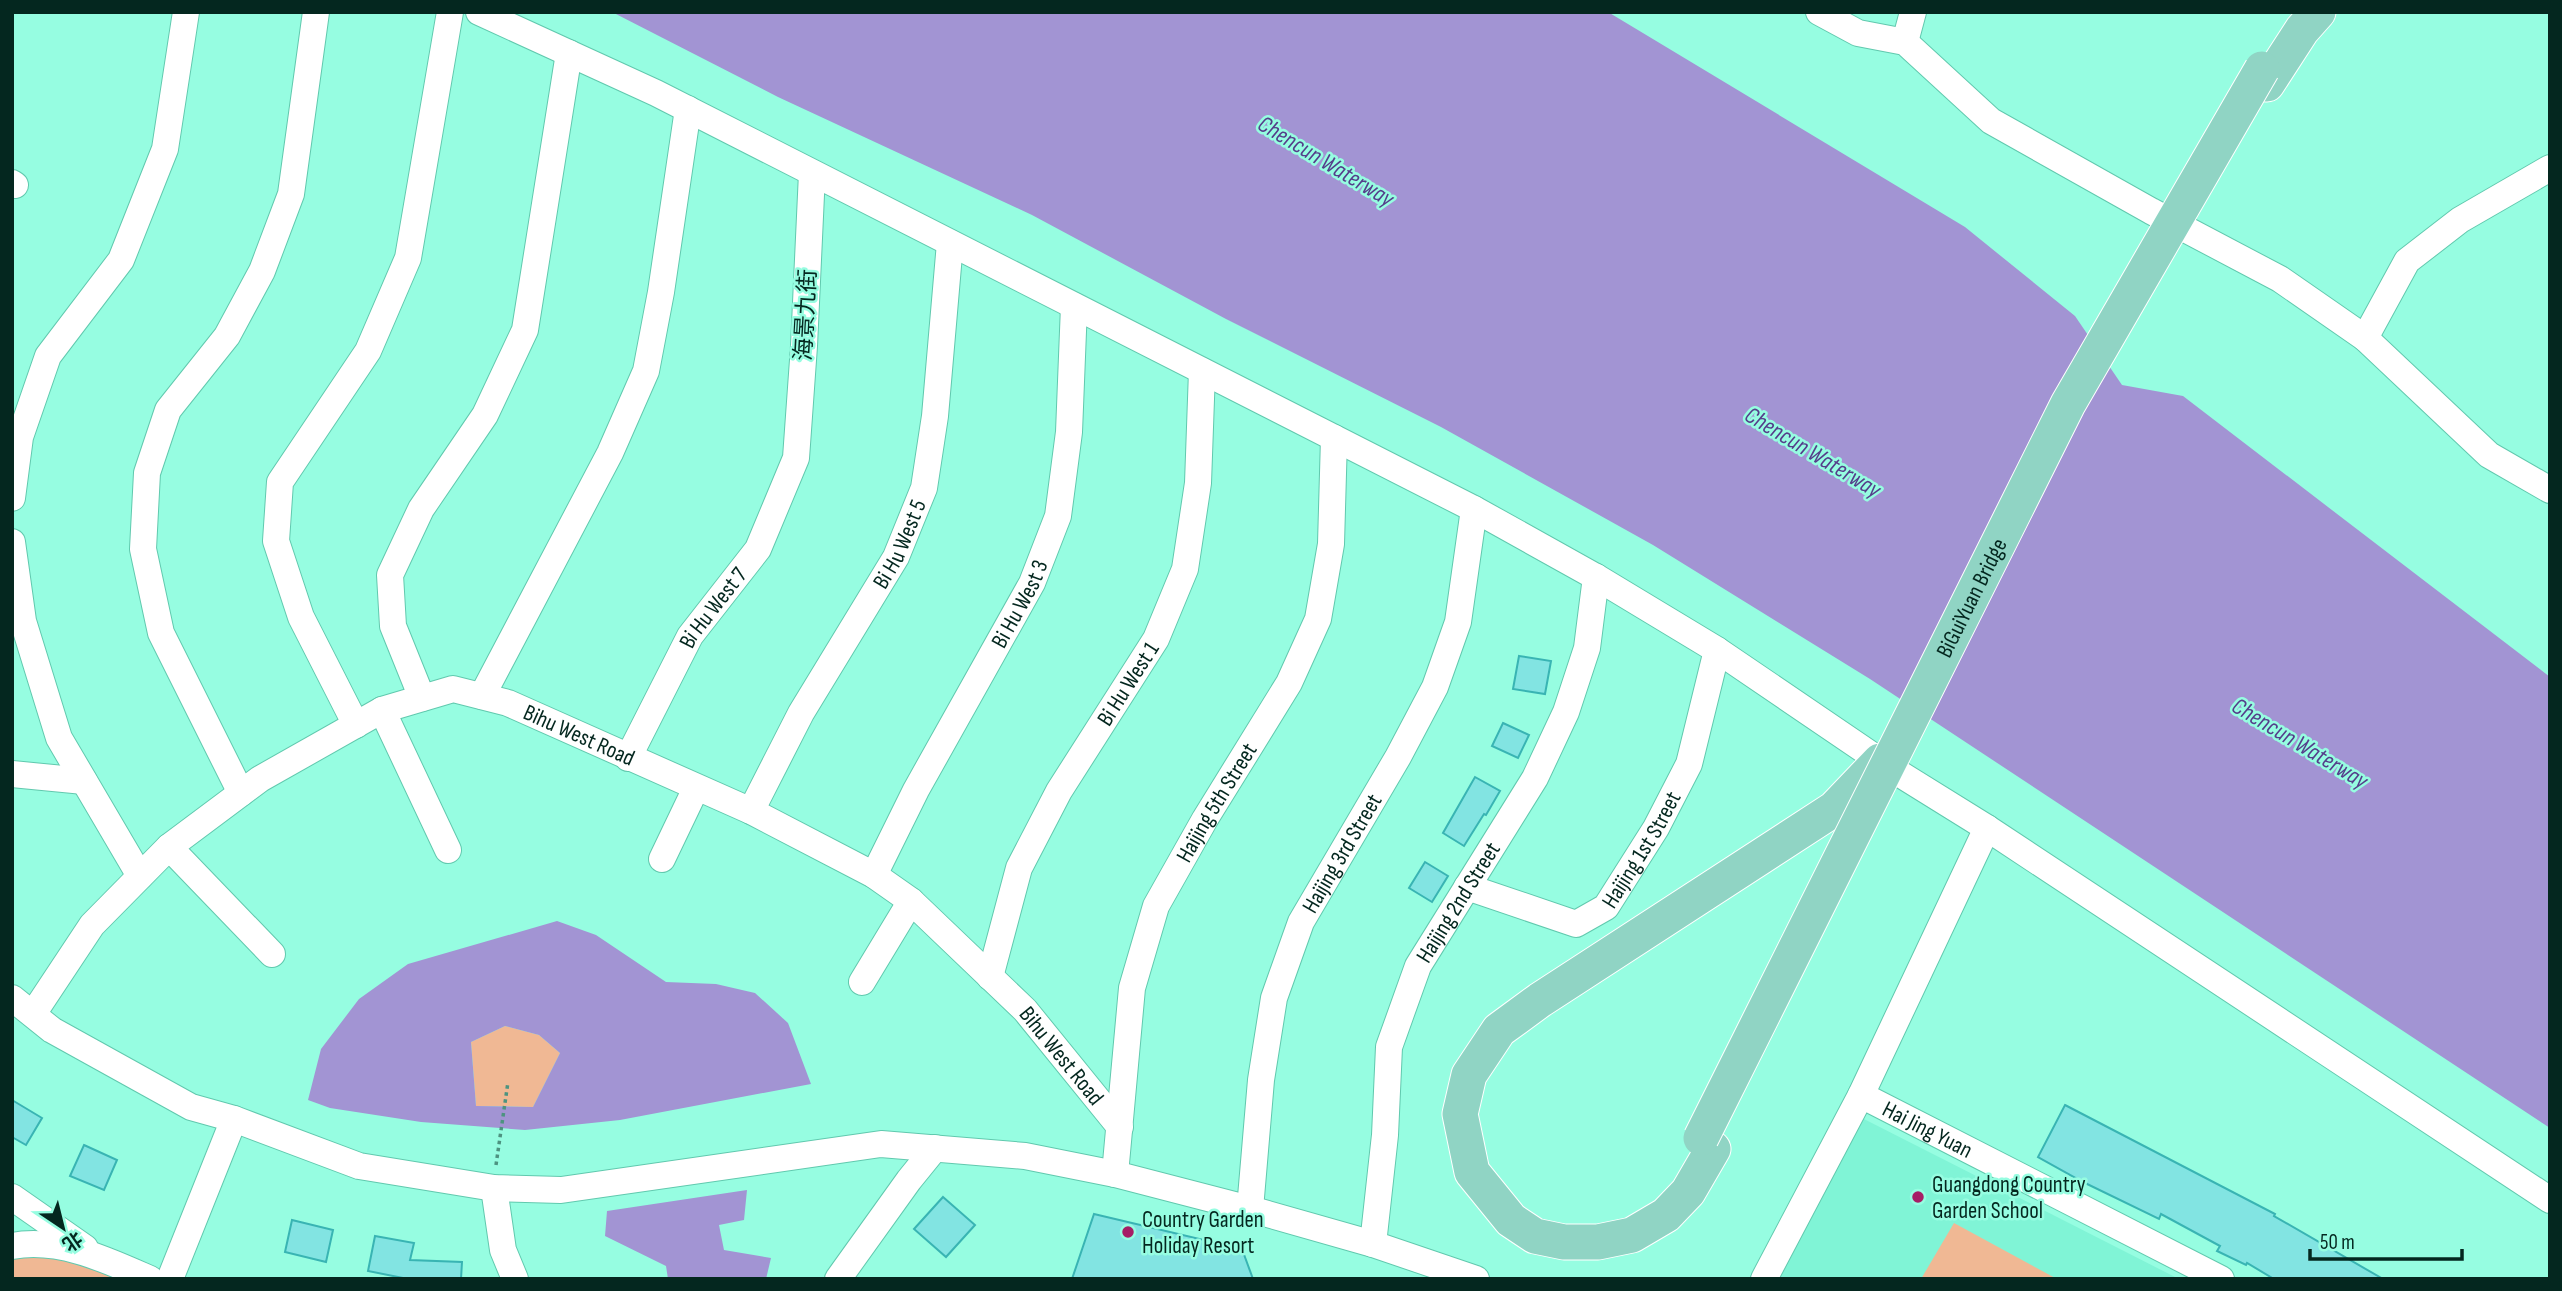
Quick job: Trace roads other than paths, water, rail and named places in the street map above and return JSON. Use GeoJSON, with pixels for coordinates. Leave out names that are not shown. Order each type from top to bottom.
{"type":"FeatureCollection","features":[{"type":"Feature","properties":{"kind":"main road"},"geometry":{"type":"LineString","coordinates":[[2264,77],[2300,12]]}},
{"type":"Feature","properties":{"kind":"main road"},"geometry":{"type":"LineString","coordinates":[[2264,77],[2318,12]]}},
{"type":"Feature","properties":{"kind":"main road","name":"BiGuiYuan Bridge"},"geometry":{"type":"LineString","coordinates":[[1886,765],[1852,811],[1558,1002],[1510,1037],[1486,1076],[1478,1116],[1490,1174],[1512,1202],[1541,1221],[1569,1228],[1603,1227],[1637,1216],[1663,1199],[1707,1144],[2068,404],[2264,77]]}},
{"type":"Feature","properties":{"kind":"street"},"geometry":{"type":"LineString","coordinates":[[12,498],[20,437],[48,356],[121,260],[165,149],[186,12]]}},
{"type":"Feature","properties":{"kind":"street"},"geometry":{"type":"LineString","coordinates":[[241,793],[162,633],[143,549],[147,473],[168,410],[227,336],[262,271],[281,220],[290,194],[316,12]]}},
{"type":"Feature","properties":{"kind":"street"},"geometry":{"type":"LineString","coordinates":[[356,725],[301,617],[276,541],[279,482],[368,351],[408,258],[450,12]]}},
{"type":"Feature","properties":{"kind":"street"},"geometry":{"type":"LineString","coordinates":[[479,12],[688,109],[1474,509],[1596,577],[1717,650],[1886,765],[1987,828],[2550,1200]]}},
{"type":"Feature","properties":{"kind":"street"},"geometry":{"type":"LineString","coordinates":[[1819,12],[1858,33],[1905,42],[1991,121],[2151,211],[2280,279],[2365,338],[2490,455],[2550,490]]}},
{"type":"Feature","properties":{"kind":"street"},"geometry":{"type":"LineString","coordinates":[[1905,42],[1913,12]]}},
{"type":"Feature","properties":{"kind":"street"},"geometry":{"type":"LineString","coordinates":[[422,698],[393,626],[390,575],[421,509],[485,415],[525,330],[569,53]]}},
{"type":"Feature","properties":{"kind":"street"},"geometry":{"type":"LineString","coordinates":[[482,696],[610,453],[646,371],[688,109]]}},
{"type":"Feature","properties":{"kind":"street"},"geometry":{"type":"LineString","coordinates":[[2365,338],[2407,261],[2460,219],[2550,168]]}},
{"type":"Feature","properties":{"kind":"street","name":"海景九街"},"geometry":{"type":"LineString","coordinates":[[796,458],[812,173]]}},
{"type":"Feature","properties":{"kind":"street","name":"Bi Hu West 5"},"geometry":{"type":"LineString","coordinates":[[751,811],[800,713],[896,557],[925,488],[935,416],[950,243]]}},
{"type":"Feature","properties":{"kind":"street","name":"Bi Hu West 3"},"geometry":{"type":"LineString","coordinates":[[874,875],[916,790],[1032,583],[1058,516],[1069,432],[1074,306]]}},
{"type":"Feature","properties":{"kind":"street","name":"Bi Hu West 1"},"geometry":{"type":"LineString","coordinates":[[990,977],[1019,868],[1059,791],[1156,639],[1185,569],[1198,483],[1202,371]]}},
{"type":"Feature","properties":{"kind":"street","name":"Haijing 5th Street"},"geometry":{"type":"LineString","coordinates":[[1115,1174],[1132,988],[1156,906],[1205,819],[1289,683],[1318,619],[1331,544],[1334,438]]}},
{"type":"Feature","properties":{"kind":"street","name":"Bi Hu West 7"},"geometry":{"type":"LineString","coordinates":[[628,758],[690,636],[758,549],[796,458]]}},
{"type":"Feature","properties":{"kind":"street","name":"Haijing 3rd Street"},"geometry":{"type":"LineString","coordinates":[[1250,1209],[1261,1080],[1273,998],[1301,922],[1398,757],[1435,687],[1458,622],[1474,509]]}},
{"type":"Feature","properties":{"kind":"street"},"geometry":{"type":"LineString","coordinates":[[12,542],[23,621],[59,738],[140,876]]}},
{"type":"Feature","properties":{"kind":"street","name":"Haijing 2nd Street"},"geometry":{"type":"LineString","coordinates":[[1373,1244],[1385,1135],[1389,1047],[1418,966],[1535,778],[1566,712],[1587,649],[1596,577]]}},
{"type":"Feature","properties":{"kind":"street","name":"Haijing 1st Street"},"geometry":{"type":"LineString","coordinates":[[1467,887],[1576,924],[1606,907],[1656,828],[1689,764],[1717,650]]}},
{"type":"Feature","properties":{"kind":"street","name":"Bihu West Road"},"geometry":{"type":"LineString","coordinates":[[33,1014],[92,925],[169,847],[260,779],[382,710],[453,689],[508,703],[751,811],[874,875],[911,901],[1025,1010],[1120,1127]]}},
{"type":"Feature","properties":{"kind":"street"},"geometry":{"type":"LineString","coordinates":[[382,710],[448,850]]}},
{"type":"Feature","properties":{"kind":"street"},"geometry":{"type":"LineString","coordinates":[[12,774],[84,781]]}},
{"type":"Feature","properties":{"kind":"street"},"geometry":{"type":"LineString","coordinates":[[662,859],[696,788]]}},
{"type":"Feature","properties":{"kind":"street"},"geometry":{"type":"LineString","coordinates":[[1764,1279],[1861,1095],[1987,828]]}},
{"type":"Feature","properties":{"kind":"street"},"geometry":{"type":"LineString","coordinates":[[169,847],[272,954]]}},
{"type":"Feature","properties":{"kind":"street"},"geometry":{"type":"LineString","coordinates":[[862,982],[911,901]]}},
{"type":"Feature","properties":{"kind":"street"},"geometry":{"type":"LineString","coordinates":[[12,998],[52,1030],[191,1107],[234,1119],[359,1166],[495,1188],[561,1190],[881,1144],[1025,1156],[1115,1174],[1250,1209],[1373,1244],[1476,1279]]}},
{"type":"Feature","properties":{"kind":"street","name":"Hai Jing Yuan"},"geometry":{"type":"LineString","coordinates":[[1861,1095],[2221,1279]]}},
{"type":"Feature","properties":{"kind":"street"},"geometry":{"type":"LineString","coordinates":[[170,1279],[234,1119]]}},
{"type":"Feature","properties":{"kind":"street"},"geometry":{"type":"LineString","coordinates":[[838,1279],[935,1148]]}},
{"type":"Feature","properties":{"kind":"street"},"geometry":{"type":"LineString","coordinates":[[495,1188],[503,1250],[515,1279]]}},
{"type":"Feature","properties":{"kind":"street"},"geometry":{"type":"LineString","coordinates":[[12,1197],[95,1255],[149,1279]]}},
{"type":"Feature","properties":{"kind":"street"},"geometry":{"type":"LineString","coordinates":[[12,1246],[33,1242],[95,1255]]}},
{"type":"Feature","properties":{"kind":"water","name":"Chencun Waterway"},"geometry":{"type":"Polygon","coordinates":[[[612,12],[1608,12],[1965,227],[2075,316],[2122,385],[2183,396],[2550,677],[2550,1128],[1870,679],[1653,545],[1441,427],[1226,319],[1032,215],[778,97],[612,12]]]}},
{"type":"Feature","properties":{"kind":"water"},"geometry":{"type":"Polygon","coordinates":[[[557,921],[596,935],[666,982],[716,984],[755,993],[788,1023],[811,1084],[620,1120],[525,1130],[421,1122],[330,1108],[308,1100],[321,1049],[359,999],[408,964],[557,921]],[[505,1026],[471,1042],[476,1106],[533,1107],[560,1053],[539,1035],[505,1026]]]}},
{"type":"Feature","properties":{"kind":"water"},"geometry":{"type":"Polygon","coordinates":[[[747,1190],[744,1220],[719,1225],[724,1250],[771,1258],[766,1279],[668,1279],[666,1266],[605,1236],[607,1211],[747,1190]]]}},
{"type":"Feature","properties":{"kind":"place","name":"Guangdong Country Garden School"},"geometry":{"type":"Point","coordinates":[1918,1197]}},
{"type":"Feature","properties":{"kind":"place","name":"Country Garden Holiday Resort"},"geometry":{"type":"Point","coordinates":[1128,1232]}}]}
